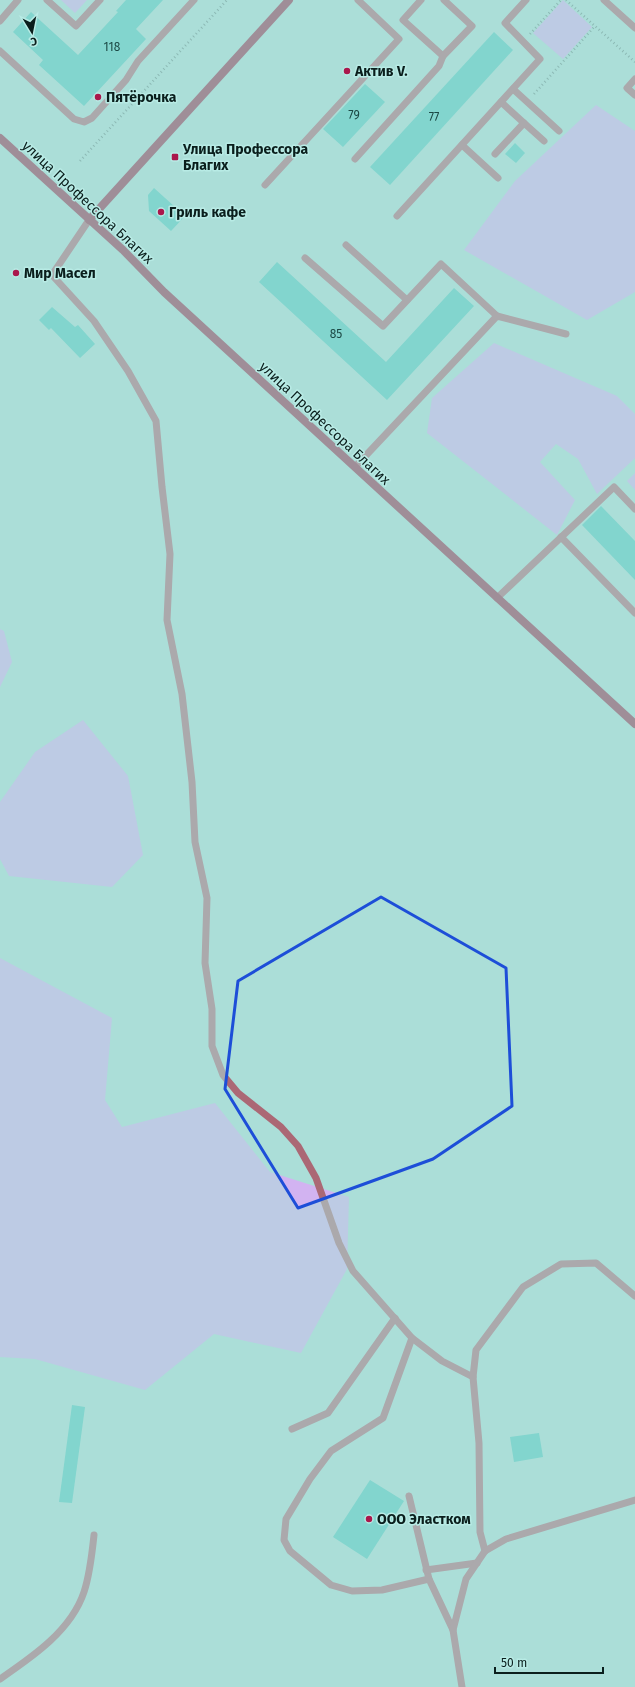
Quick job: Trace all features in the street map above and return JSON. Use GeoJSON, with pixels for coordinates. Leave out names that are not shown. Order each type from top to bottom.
{"type":"FeatureCollection","features":[{"type":"Feature","properties":{"kind":"main road"},"geometry":{"type":"LineString","coordinates":[[89,220],[288,0]]}},
{"type":"Feature","properties":{"kind":"main road","name":"улица Профессора Благих"},"geometry":{"type":"LineString","coordinates":[[0,138],[123,250],[164,292],[635,724]]}},
{"type":"Feature","properties":{"kind":"lane"},"geometry":{"type":"LineString","coordinates":[[0,21],[18,0]]}},
{"type":"Feature","properties":{"kind":"lane"},"geometry":{"type":"LineString","coordinates":[[47,0],[76,26],[100,0]]}},
{"type":"Feature","properties":{"kind":"lane"},"geometry":{"type":"LineString","coordinates":[[0,51],[74,119],[84,122],[92,118],[126,80],[138,61],[194,0]]}},
{"type":"Feature","properties":{"kind":"lane"},"geometry":{"type":"LineString","coordinates":[[265,185],[398,39],[358,0]]}},
{"type":"Feature","properties":{"kind":"lane"},"geometry":{"type":"LineString","coordinates":[[421,0],[403,20],[443,56]]}},
{"type":"Feature","properties":{"kind":"lane"},"geometry":{"type":"LineString","coordinates":[[355,159],[439,66],[443,56],[472,26],[444,0]]}},
{"type":"Feature","properties":{"kind":"lane"},"geometry":{"type":"LineString","coordinates":[[397,216],[540,59],[505,23],[526,0]]}},
{"type":"Feature","properties":{"kind":"lane"},"geometry":{"type":"LineString","coordinates":[[604,0],[635,28]]}},
{"type":"Feature","properties":{"kind":"lane"},"geometry":{"type":"LineString","coordinates":[[635,79],[627,88],[635,95]]}},
{"type":"Feature","properties":{"kind":"lane"},"geometry":{"type":"LineString","coordinates":[[513,89],[559,131]]}},
{"type":"Feature","properties":{"kind":"lane"},"geometry":{"type":"LineString","coordinates":[[501,102],[544,141]]}},
{"type":"Feature","properties":{"kind":"lane"},"geometry":{"type":"LineString","coordinates":[[495,154],[524,123]]}},
{"type":"Feature","properties":{"kind":"lane"},"geometry":{"type":"LineString","coordinates":[[462,145],[498,178]]}},
{"type":"Feature","properties":{"kind":"lane"},"geometry":{"type":"LineString","coordinates":[[89,220],[52,275],[94,321],[128,371],[156,421],[170,554],[167,620],[182,694],[192,782],[195,842],[207,898],[205,963],[212,1009],[212,1046],[223,1076],[238,1093],[281,1128],[298,1146],[316,1178],[339,1243],[353,1271],[412,1338],[442,1361],[473,1378]]}},
{"type":"Feature","properties":{"kind":"lane"},"geometry":{"type":"LineString","coordinates":[[346,245],[407,300]]}},
{"type":"Feature","properties":{"kind":"lane"},"geometry":{"type":"LineString","coordinates":[[305,258],[382,326],[441,264],[497,316],[566,334]]}},
{"type":"Feature","properties":{"kind":"lane"},"geometry":{"type":"LineString","coordinates":[[355,468],[497,316]]}},
{"type":"Feature","properties":{"kind":"lane"},"geometry":{"type":"LineString","coordinates":[[497,598],[614,487],[635,509]]}},
{"type":"Feature","properties":{"kind":"lane"},"geometry":{"type":"LineString","coordinates":[[561,537],[635,613]]}},
{"type":"Feature","properties":{"kind":"lane"},"geometry":{"type":"LineString","coordinates":[[485,1551],[480,1532],[479,1443],[473,1378],[476,1350],[524,1287],[561,1264],[596,1263],[635,1296]]}},
{"type":"Feature","properties":{"kind":"lane"},"geometry":{"type":"LineString","coordinates":[[292,1429],[328,1413],[395,1318]]}},
{"type":"Feature","properties":{"kind":"lane"},"geometry":{"type":"LineString","coordinates":[[412,1338],[383,1418],[331,1451],[310,1479],[286,1519],[284,1540],[290,1551],[331,1585],[352,1591],[382,1590],[428,1580]]}},
{"type":"Feature","properties":{"kind":"lane"},"geometry":{"type":"LineString","coordinates":[[409,1496],[428,1580],[453,1630],[462,1687]]}},
{"type":"Feature","properties":{"kind":"lane"},"geometry":{"type":"LineString","coordinates":[[453,1630],[466,1579],[485,1551],[506,1540],[635,1500]]}},
{"type":"Feature","properties":{"kind":"lane"},"geometry":{"type":"LineString","coordinates":[[0,1679],[29,1659],[68,1624],[84,1593],[91,1563],[94,1535]]}},
{"type":"Feature","properties":{"kind":"lane"},"geometry":{"type":"LineString","coordinates":[[426,1570],[477,1563]]}},
{"type":"Feature","properties":{"kind":"path"},"geometry":{"type":"LineString","coordinates":[[80,161],[227,0]]}},
{"type":"Feature","properties":{"kind":"path"},"geometry":{"type":"LineString","coordinates":[[523,41],[561,0]]}},
{"type":"Feature","properties":{"kind":"path"},"geometry":{"type":"LineString","coordinates":[[566,0],[635,62]]}},
{"type":"Feature","properties":{"kind":"path"},"geometry":{"type":"LineString","coordinates":[[527,101],[595,26]]}},
{"type":"Feature","properties":{"kind":"highlighted area"},"geometry":{"type":"Polygon","coordinates":[[[381,897],[506,968],[512,1106],[433,1159],[298,1208],[225,1089],[238,981],[381,897]]]}},
{"type":"Feature","properties":{"kind":"shaded area"},"geometry":{"type":"Polygon","coordinates":[[[61,0],[87,0],[75,13],[61,0]]]}},
{"type":"Feature","properties":{"kind":"shaded area"},"geometry":{"type":"Polygon","coordinates":[[[563,0],[592,27],[563,59],[533,33],[563,0]]]}},
{"type":"Feature","properties":{"kind":"shaded area"},"geometry":{"type":"Polygon","coordinates":[[[596,105],[635,131],[635,292],[587,320],[464,250],[515,181],[596,105]]]}},
{"type":"Feature","properties":{"kind":"shaded area"},"geometry":{"type":"Polygon","coordinates":[[[494,343],[617,396],[635,414],[635,458],[597,494],[578,459],[556,444],[540,462],[575,500],[557,535],[427,433],[432,398],[494,343]]]}},
{"type":"Feature","properties":{"kind":"shaded area"},"geometry":{"type":"Polygon","coordinates":[[[635,473],[635,490],[627,481],[635,473]]]}},
{"type":"Feature","properties":{"kind":"shaded area"},"geometry":{"type":"Polygon","coordinates":[[[0,629],[4,631],[12,662],[0,687],[0,629]]]}},
{"type":"Feature","properties":{"kind":"shaded area"},"geometry":{"type":"Polygon","coordinates":[[[83,720],[128,776],[143,855],[112,887],[9,876],[0,859],[0,802],[35,752],[83,720]]]}},
{"type":"Feature","properties":{"kind":"shaded area"},"geometry":{"type":"Polygon","coordinates":[[[0,958],[112,1018],[105,1100],[122,1127],[215,1103],[270,1172],[349,1197],[347,1269],[301,1353],[214,1334],[145,1390],[35,1359],[0,1357],[0,958]]]}},
{"type":"Feature","properties":{"kind":"building"},"geometry":{"type":"Polygon","coordinates":[[[126,0],[163,0],[136,29],[146,39],[84,106],[39,65],[43,60],[13,32],[31,12],[78,55],[118,12],[116,11],[126,0]]]}},
{"type":"Feature","properties":{"kind":"building"},"geometry":{"type":"Polygon","coordinates":[[[494,32],[513,50],[390,185],[370,167],[494,32]]]}},
{"type":"Feature","properties":{"kind":"building"},"geometry":{"type":"Polygon","coordinates":[[[365,84],[385,102],[343,147],[323,129],[365,84]]]}},
{"type":"Feature","properties":{"kind":"building"},"geometry":{"type":"Polygon","coordinates":[[[515,143],[525,153],[516,163],[505,154],[515,143]]]}},
{"type":"Feature","properties":{"kind":"building"},"geometry":{"type":"Polygon","coordinates":[[[154,188],[185,216],[171,231],[149,211],[148,195],[154,188]]]}},
{"type":"Feature","properties":{"kind":"building"},"geometry":{"type":"Polygon","coordinates":[[[277,262],[386,362],[454,288],[474,306],[387,400],[259,282],[277,262]]]}},
{"type":"Feature","properties":{"kind":"building"},"geometry":{"type":"Polygon","coordinates":[[[52,307],[75,327],[78,325],[95,344],[80,358],[51,328],[49,330],[39,320],[52,307]]]}},
{"type":"Feature","properties":{"kind":"building"},"geometry":{"type":"Polygon","coordinates":[[[601,506],[635,541],[635,580],[582,525],[601,506]]]}},
{"type":"Feature","properties":{"kind":"building"},"geometry":{"type":"Polygon","coordinates":[[[72,1405],[85,1407],[72,1503],[59,1502],[72,1405]]]}},
{"type":"Feature","properties":{"kind":"building"},"geometry":{"type":"Polygon","coordinates":[[[539,1433],[543,1457],[514,1462],[510,1437],[539,1433]]]}},
{"type":"Feature","properties":{"kind":"building","name":"ООО Эластком"},"geometry":{"type":"Polygon","coordinates":[[[370,1480],[404,1501],[367,1559],[333,1537],[370,1480]]]}},
{"type":"Feature","properties":{"kind":"place","name":"Актив V."},"geometry":{"type":"Point","coordinates":[347,71]}},
{"type":"Feature","properties":{"kind":"place","name":"Пятёрочка"},"geometry":{"type":"Point","coordinates":[98,97]}},
{"type":"Feature","properties":{"kind":"place","name":"Улица Профессора Благих"},"geometry":{"type":"Point","coordinates":[175,157]}},
{"type":"Feature","properties":{"kind":"place","name":"Гриль кафе"},"geometry":{"type":"Point","coordinates":[161,212]}},
{"type":"Feature","properties":{"kind":"place","name":"Мир Масел"},"geometry":{"type":"Point","coordinates":[16,273]}},
{"type":"Feature","properties":{"kind":"place","name":"ООО Эластком"},"geometry":{"type":"Point","coordinates":[369,1519]}}]}
